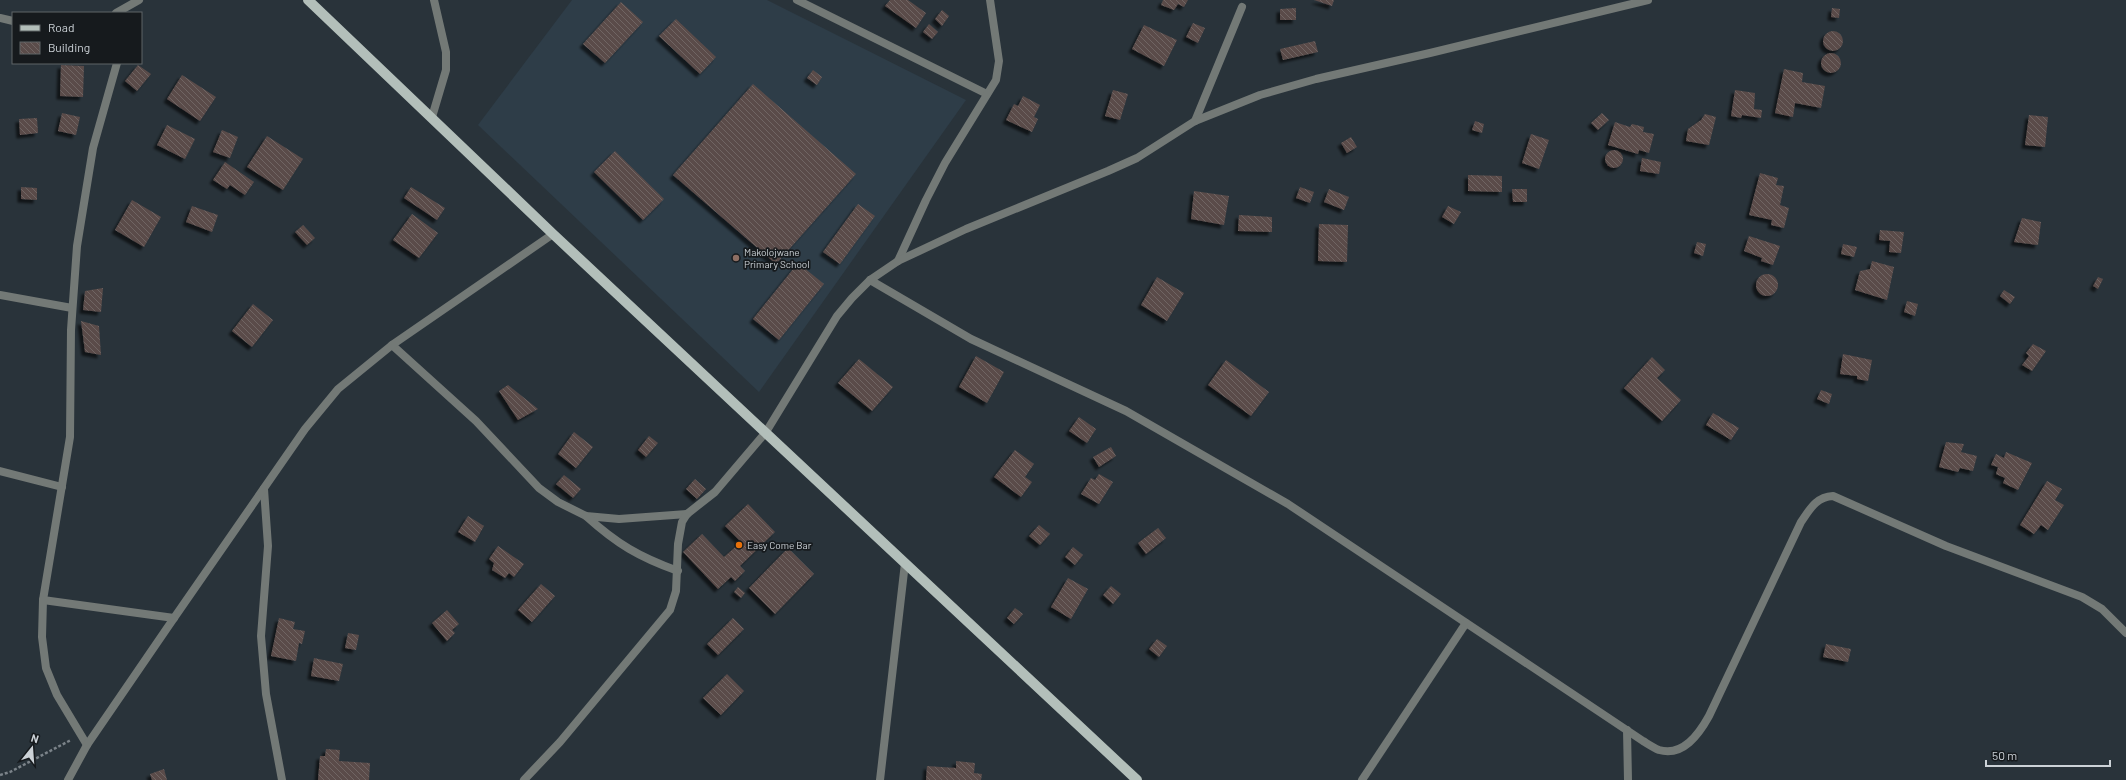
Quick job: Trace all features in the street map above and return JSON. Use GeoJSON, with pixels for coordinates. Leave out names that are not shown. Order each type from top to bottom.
{"type":"FeatureCollection","features":[{"type":"Feature","properties":{"kind":"main road"},"geometry":{"type":"LineString","coordinates":[[308,0],[554,234],[1137,780]]}},
{"type":"Feature","properties":{"kind":"street"},"geometry":{"type":"LineString","coordinates":[[118,12],[139,0]]}},
{"type":"Feature","properties":{"kind":"street"},"geometry":{"type":"LineString","coordinates":[[432,118],[446,70],[446,52],[434,0]]}},
{"type":"Feature","properties":{"kind":"street"},"geometry":{"type":"LineString","coordinates":[[797,0],[987,94]]}},
{"type":"Feature","properties":{"kind":"street"},"geometry":{"type":"LineString","coordinates":[[898,261],[942,170],[996,80],[999,61],[990,0]]}},
{"type":"Feature","properties":{"kind":"street"},"geometry":{"type":"LineString","coordinates":[[524,780],[560,742],[670,610],[676,591],[678,544],[682,522],[687,514],[715,492],[766,432],[837,316],[870,280],[898,261],[966,229],[1137,158],[1195,121],[1260,95],[1316,79],[1430,54],[1648,0]]}},
{"type":"Feature","properties":{"kind":"street"},"geometry":{"type":"LineString","coordinates":[[129,12],[131,4]]}},
{"type":"Feature","properties":{"kind":"street"},"geometry":{"type":"LineString","coordinates":[[1195,121],[1242,7]]}},
{"type":"Feature","properties":{"kind":"street"},"geometry":{"type":"LineString","coordinates":[[0,18],[12,21]]}},
{"type":"Feature","properties":{"kind":"street"},"geometry":{"type":"LineString","coordinates":[[87,745],[57,695],[46,668],[42,637],[43,600],[70,437],[72,308],[76,246],[93,148],[118,64]]}},
{"type":"Feature","properties":{"kind":"street"},"geometry":{"type":"LineString","coordinates":[[68,780],[87,745],[174,618],[305,430],[338,389],[392,345],[554,234]]}},
{"type":"Feature","properties":{"kind":"street"},"geometry":{"type":"LineString","coordinates":[[870,280],[971,339],[1126,411],[1288,504],[1659,750],[1673,751],[1686,745],[1698,734],[1709,716],[1801,522],[1812,505],[1823,496],[1833,496],[1946,546],[2066,589],[2102,609],[2126,634]]}},
{"type":"Feature","properties":{"kind":"street"},"geometry":{"type":"LineString","coordinates":[[0,295],[72,308]]}},
{"type":"Feature","properties":{"kind":"street"},"geometry":{"type":"LineString","coordinates":[[392,345],[476,421],[539,488],[558,502],[586,516],[624,547],[644,559],[678,571]]}},
{"type":"Feature","properties":{"kind":"street"},"geometry":{"type":"LineString","coordinates":[[0,472],[62,487]]}},
{"type":"Feature","properties":{"kind":"street"},"geometry":{"type":"LineString","coordinates":[[264,489],[268,546],[261,636],[266,694],[282,780]]}},
{"type":"Feature","properties":{"kind":"street"},"geometry":{"type":"LineString","coordinates":[[586,516],[619,519],[687,514]]}},
{"type":"Feature","properties":{"kind":"street"},"geometry":{"type":"LineString","coordinates":[[880,780],[906,563]]}},
{"type":"Feature","properties":{"kind":"street"},"geometry":{"type":"LineString","coordinates":[[43,600],[174,618]]}},
{"type":"Feature","properties":{"kind":"street"},"geometry":{"type":"LineString","coordinates":[[1362,780],[1466,623]]}},
{"type":"Feature","properties":{"kind":"street"},"geometry":{"type":"LineString","coordinates":[[1627,730],[1628,780]]}},
{"type":"Feature","properties":{"kind":"path"},"geometry":{"type":"LineString","coordinates":[[0,775],[10,772],[80,735]]}},
{"type":"Feature","properties":{"kind":"shaded area","name":"Makolojwane Primary School"},"geometry":{"type":"Polygon","coordinates":[[[572,0],[767,0],[966,100],[759,392],[478,125],[572,0]]]}},
{"type":"Feature","properties":{"kind":"building"},"geometry":{"type":"Polygon","coordinates":[[[890,0],[908,0],[926,13],[916,28],[885,6],[890,0]]]}},
{"type":"Feature","properties":{"kind":"building"},"geometry":{"type":"Polygon","coordinates":[[[1163,0],[1188,0],[1184,7],[1178,4],[1174,10],[1161,5],[1163,0]]]}},
{"type":"Feature","properties":{"kind":"building"},"geometry":{"type":"Polygon","coordinates":[[[1314,0],[1334,0],[1332,6],[1314,0]]]}},
{"type":"Feature","properties":{"kind":"building"},"geometry":{"type":"Polygon","coordinates":[[[621,2],[643,22],[605,63],[583,44],[621,2]]]}},
{"type":"Feature","properties":{"kind":"building"},"geometry":{"type":"Polygon","coordinates":[[[1296,8],[1296,20],[1280,20],[1280,9],[1296,8]]]}},
{"type":"Feature","properties":{"kind":"building"},"geometry":{"type":"Polygon","coordinates":[[[1832,8],[1840,9],[1839,18],[1831,17],[1832,8]]]}},
{"type":"Feature","properties":{"kind":"building"},"geometry":{"type":"Polygon","coordinates":[[[942,10],[949,16],[942,26],[935,19],[942,10]]]}},
{"type":"Feature","properties":{"kind":"building"},"geometry":{"type":"Polygon","coordinates":[[[676,19],[716,57],[700,74],[659,36],[676,19]]]}},
{"type":"Feature","properties":{"kind":"building"},"geometry":{"type":"Polygon","coordinates":[[[1193,23],[1205,28],[1198,43],[1186,37],[1193,23]]]}},
{"type":"Feature","properties":{"kind":"building"},"geometry":{"type":"Polygon","coordinates":[[[929,24],[938,32],[932,39],[923,32],[929,24]]]}},
{"type":"Feature","properties":{"kind":"building"},"geometry":{"type":"Polygon","coordinates":[[[1144,25],[1177,40],[1164,66],[1132,49],[1144,25]]]}},
{"type":"Feature","properties":{"kind":"building"},"geometry":{"type":"Polygon","coordinates":[[[1829,31],[1837,31],[1843,37],[1843,45],[1837,51],[1829,51],[1823,45],[1823,37],[1829,31]]]}},
{"type":"Feature","properties":{"kind":"building"},"geometry":{"type":"Polygon","coordinates":[[[1315,41],[1318,52],[1283,60],[1280,49],[1315,41]]]}},
{"type":"Feature","properties":{"kind":"building"},"geometry":{"type":"Polygon","coordinates":[[[1831,53],[1838,56],[1841,63],[1838,70],[1831,73],[1824,70],[1821,63],[1824,56],[1831,53]]]}},
{"type":"Feature","properties":{"kind":"building"},"geometry":{"type":"Polygon","coordinates":[[[61,65],[84,66],[83,97],[60,96],[61,65]]]}},
{"type":"Feature","properties":{"kind":"building"},"geometry":{"type":"Polygon","coordinates":[[[138,65],[151,74],[137,91],[125,81],[138,65]]]}},
{"type":"Feature","properties":{"kind":"building"},"geometry":{"type":"Polygon","coordinates":[[[1784,69],[1803,73],[1802,82],[1825,86],[1821,108],[1795,103],[1793,117],[1775,113],[1784,69]]]}},
{"type":"Feature","properties":{"kind":"building"},"geometry":{"type":"Polygon","coordinates":[[[813,70],[822,77],[817,85],[807,78],[813,70]]]}},
{"type":"Feature","properties":{"kind":"building"},"geometry":{"type":"Polygon","coordinates":[[[182,75],[216,97],[200,121],[167,99],[182,75]]]}},
{"type":"Feature","properties":{"kind":"building"},"geometry":{"type":"Polygon","coordinates":[[[753,84],[856,174],[776,264],[673,175],[753,84]]]}},
{"type":"Feature","properties":{"kind":"building"},"geometry":{"type":"Polygon","coordinates":[[[1113,90],[1128,94],[1120,120],[1105,116],[1113,90]]]}},
{"type":"Feature","properties":{"kind":"building"},"geometry":{"type":"Polygon","coordinates":[[[1735,90],[1755,93],[1754,109],[1762,110],[1761,118],[1742,115],[1741,118],[1731,116],[1735,90]]]}},
{"type":"Feature","properties":{"kind":"building"},"geometry":{"type":"Polygon","coordinates":[[[1023,96],[1040,105],[1034,117],[1038,119],[1032,132],[1006,120],[1014,104],[1018,106],[1023,96]]]}},
{"type":"Feature","properties":{"kind":"building"},"geometry":{"type":"Polygon","coordinates":[[[62,113],[80,117],[76,135],[58,131],[62,113]]]}},
{"type":"Feature","properties":{"kind":"building"},"geometry":{"type":"Polygon","coordinates":[[[1602,113],[1609,120],[1598,130],[1591,123],[1602,113]]]}},
{"type":"Feature","properties":{"kind":"building"},"geometry":{"type":"Polygon","coordinates":[[[1705,114],[1716,117],[1709,145],[1686,141],[1688,129],[1701,120],[1705,114]]]}},
{"type":"Feature","properties":{"kind":"building"},"geometry":{"type":"Polygon","coordinates":[[[2029,115],[2048,117],[2045,147],[2025,145],[2029,115]]]}},
{"type":"Feature","properties":{"kind":"building"},"geometry":{"type":"Polygon","coordinates":[[[37,118],[38,133],[20,135],[19,119],[37,118]]]}},
{"type":"Feature","properties":{"kind":"building"},"geometry":{"type":"Polygon","coordinates":[[[1475,121],[1484,124],[1482,133],[1472,130],[1475,121]]]}},
{"type":"Feature","properties":{"kind":"building"},"geometry":{"type":"Polygon","coordinates":[[[1615,122],[1630,127],[1632,124],[1644,127],[1643,132],[1654,134],[1649,153],[1639,150],[1638,154],[1608,145],[1615,122]]]}},
{"type":"Feature","properties":{"kind":"building"},"geometry":{"type":"Polygon","coordinates":[[[167,125],[195,139],[185,159],[157,145],[167,125]]]}},
{"type":"Feature","properties":{"kind":"building"},"geometry":{"type":"Polygon","coordinates":[[[222,130],[238,137],[230,158],[213,152],[222,130]]]}},
{"type":"Feature","properties":{"kind":"building"},"geometry":{"type":"Polygon","coordinates":[[[1531,134],[1549,140],[1539,169],[1522,163],[1531,134]]]}},
{"type":"Feature","properties":{"kind":"building"},"geometry":{"type":"Polygon","coordinates":[[[267,136],[303,159],[283,190],[247,167],[267,136]]]}},
{"type":"Feature","properties":{"kind":"building"},"geometry":{"type":"Polygon","coordinates":[[[1351,137],[1357,147],[1347,153],[1341,143],[1351,137]]]}},
{"type":"Feature","properties":{"kind":"building"},"geometry":{"type":"Polygon","coordinates":[[[1614,150],[1620,153],[1623,159],[1620,165],[1614,168],[1608,165],[1605,159],[1608,153],[1614,150]]]}},
{"type":"Feature","properties":{"kind":"building"},"geometry":{"type":"Polygon","coordinates":[[[615,151],[664,199],[643,220],[594,172],[615,151]]]}},
{"type":"Feature","properties":{"kind":"building"},"geometry":{"type":"Polygon","coordinates":[[[1642,158],[1661,162],[1659,174],[1640,171],[1642,158]]]}},
{"type":"Feature","properties":{"kind":"building"},"geometry":{"type":"Polygon","coordinates":[[[225,162],[254,182],[245,195],[230,185],[227,189],[213,180],[225,162]]]}},
{"type":"Feature","properties":{"kind":"building"},"geometry":{"type":"Polygon","coordinates":[[[1760,173],[1778,178],[1776,185],[1784,186],[1780,205],[1789,208],[1784,228],[1771,225],[1772,220],[1749,215],[1760,173]]]}},
{"type":"Feature","properties":{"kind":"building"},"geometry":{"type":"Polygon","coordinates":[[[1468,175],[1502,176],[1502,192],[1468,191],[1468,175]]]}},
{"type":"Feature","properties":{"kind":"building"},"geometry":{"type":"Polygon","coordinates":[[[21,187],[37,188],[37,200],[21,199],[21,187]]]}},
{"type":"Feature","properties":{"kind":"building"},"geometry":{"type":"Polygon","coordinates":[[[411,187],[445,208],[437,220],[404,198],[411,187]]]}},
{"type":"Feature","properties":{"kind":"building"},"geometry":{"type":"Polygon","coordinates":[[[1300,187],[1314,192],[1310,203],[1296,198],[1300,187]]]}},
{"type":"Feature","properties":{"kind":"building"},"geometry":{"type":"Polygon","coordinates":[[[1329,189],[1349,197],[1344,210],[1324,202],[1329,189]]]}},
{"type":"Feature","properties":{"kind":"building"},"geometry":{"type":"Polygon","coordinates":[[[1512,189],[1527,189],[1527,202],[1513,202],[1512,189]]]}},
{"type":"Feature","properties":{"kind":"building"},"geometry":{"type":"Polygon","coordinates":[[[1194,191],[1229,196],[1224,225],[1191,219],[1194,191]]]}},
{"type":"Feature","properties":{"kind":"building"},"geometry":{"type":"Polygon","coordinates":[[[132,200],[161,217],[144,247],[115,230],[132,200]]]}},
{"type":"Feature","properties":{"kind":"building"},"geometry":{"type":"Polygon","coordinates":[[[858,204],[875,216],[840,264],[823,252],[858,204]]]}},
{"type":"Feature","properties":{"kind":"building"},"geometry":{"type":"Polygon","coordinates":[[[192,206],[218,215],[212,232],[186,222],[192,206]]]}},
{"type":"Feature","properties":{"kind":"building"},"geometry":{"type":"Polygon","coordinates":[[[1448,206],[1461,212],[1454,224],[1442,217],[1448,206]]]}},
{"type":"Feature","properties":{"kind":"building"},"geometry":{"type":"Polygon","coordinates":[[[412,214],[438,233],[419,258],[393,240],[412,214]]]}},
{"type":"Feature","properties":{"kind":"building"},"geometry":{"type":"Polygon","coordinates":[[[1239,215],[1272,217],[1272,232],[1238,231],[1239,215]]]}},
{"type":"Feature","properties":{"kind":"building"},"geometry":{"type":"Polygon","coordinates":[[[2022,218],[2041,222],[2038,245],[2014,242],[2022,218]]]}},
{"type":"Feature","properties":{"kind":"building"},"geometry":{"type":"Polygon","coordinates":[[[1319,224],[1348,225],[1347,262],[1318,261],[1319,224]]]}},
{"type":"Feature","properties":{"kind":"building"},"geometry":{"type":"Polygon","coordinates":[[[303,225],[315,238],[307,245],[295,232],[303,225]]]}},
{"type":"Feature","properties":{"kind":"building"},"geometry":{"type":"Polygon","coordinates":[[[1880,230],[1904,232],[1901,253],[1889,252],[1890,241],[1879,240],[1880,230]]]}},
{"type":"Feature","properties":{"kind":"building"},"geometry":{"type":"Polygon","coordinates":[[[1749,236],[1780,246],[1773,265],[1761,261],[1762,258],[1744,251],[1749,236]]]}},
{"type":"Feature","properties":{"kind":"building"},"geometry":{"type":"Polygon","coordinates":[[[1697,242],[1706,244],[1703,256],[1694,253],[1697,242]]]}},
{"type":"Feature","properties":{"kind":"building"},"geometry":{"type":"Polygon","coordinates":[[[1843,244],[1857,247],[1854,257],[1841,254],[1843,244]]]}},
{"type":"Feature","properties":{"kind":"building"},"geometry":{"type":"Polygon","coordinates":[[[1872,261],[1894,267],[1887,300],[1855,290],[1860,271],[1870,269],[1872,261]]]}},
{"type":"Feature","properties":{"kind":"building"},"geometry":{"type":"Polygon","coordinates":[[[798,263],[824,284],[779,340],[753,319],[798,263]]]}},
{"type":"Feature","properties":{"kind":"building"},"geometry":{"type":"Polygon","coordinates":[[[1767,274],[1775,277],[1778,285],[1775,293],[1767,296],[1759,293],[1756,285],[1759,277],[1767,274]]]}},
{"type":"Feature","properties":{"kind":"building"},"geometry":{"type":"Polygon","coordinates":[[[1157,277],[1184,293],[1167,321],[1141,305],[1157,277]]]}},
{"type":"Feature","properties":{"kind":"building"},"geometry":{"type":"Polygon","coordinates":[[[2098,277],[2103,279],[2098,289],[2093,286],[2098,277]]]}},
{"type":"Feature","properties":{"kind":"building"},"geometry":{"type":"Polygon","coordinates":[[[103,288],[101,312],[83,310],[85,291],[103,288]]]}},
{"type":"Feature","properties":{"kind":"building"},"geometry":{"type":"Polygon","coordinates":[[[2004,290],[2015,297],[2010,304],[2000,296],[2004,290]]]}},
{"type":"Feature","properties":{"kind":"building"},"geometry":{"type":"Polygon","coordinates":[[[1907,301],[1918,304],[1915,316],[1904,312],[1907,301]]]}},
{"type":"Feature","properties":{"kind":"building"},"geometry":{"type":"Polygon","coordinates":[[[253,304],[273,320],[252,347],[232,331],[253,304]]]}},
{"type":"Feature","properties":{"kind":"building"},"geometry":{"type":"Polygon","coordinates":[[[81,321],[99,326],[101,355],[85,352],[81,321]]]}},
{"type":"Feature","properties":{"kind":"building"},"geometry":{"type":"Polygon","coordinates":[[[2033,344],[2046,351],[2032,371],[2022,365],[2029,356],[2026,353],[2033,344]]]}},
{"type":"Feature","properties":{"kind":"building"},"geometry":{"type":"Polygon","coordinates":[[[1843,354],[1872,360],[1868,381],[1857,379],[1857,376],[1840,374],[1843,354]]]}},
{"type":"Feature","properties":{"kind":"building"},"geometry":{"type":"Polygon","coordinates":[[[976,356],[1004,372],[987,403],[959,387],[976,356]]]}},
{"type":"Feature","properties":{"kind":"building"},"geometry":{"type":"Polygon","coordinates":[[[1652,357],[1665,370],[1657,378],[1681,400],[1662,421],[1624,388],[1652,357]]]}},
{"type":"Feature","properties":{"kind":"building"},"geometry":{"type":"Polygon","coordinates":[[[859,359],[893,387],[872,411],[838,383],[859,359]]]}},
{"type":"Feature","properties":{"kind":"building"},"geometry":{"type":"Polygon","coordinates":[[[1226,360],[1269,392],[1251,416],[1208,385],[1226,360]]]}},
{"type":"Feature","properties":{"kind":"building"},"geometry":{"type":"Polygon","coordinates":[[[508,385],[538,409],[518,420],[499,391],[508,385]]]}},
{"type":"Feature","properties":{"kind":"building"},"geometry":{"type":"Polygon","coordinates":[[[1821,390],[1832,394],[1829,404],[1817,399],[1821,390]]]}},
{"type":"Feature","properties":{"kind":"building"},"geometry":{"type":"Polygon","coordinates":[[[1713,413],[1739,428],[1731,440],[1706,425],[1713,413]]]}},
{"type":"Feature","properties":{"kind":"building"},"geometry":{"type":"Polygon","coordinates":[[[1079,417],[1096,429],[1087,443],[1069,431],[1079,417]]]}},
{"type":"Feature","properties":{"kind":"building"},"geometry":{"type":"Polygon","coordinates":[[[574,432],[593,447],[576,468],[558,454],[574,432]]]}},
{"type":"Feature","properties":{"kind":"building"},"geometry":{"type":"Polygon","coordinates":[[[649,436],[658,443],[646,457],[638,450],[649,436]]]}},
{"type":"Feature","properties":{"kind":"building"},"geometry":{"type":"Polygon","coordinates":[[[1946,442],[1964,444],[1961,452],[1977,456],[1973,471],[1960,468],[1958,472],[1939,467],[1946,442]]]}},
{"type":"Feature","properties":{"kind":"building"},"geometry":{"type":"Polygon","coordinates":[[[1111,447],[1116,456],[1099,467],[1093,457],[1111,447]]]}},
{"type":"Feature","properties":{"kind":"building"},"geometry":{"type":"Polygon","coordinates":[[[1015,450],[1034,464],[1025,477],[1032,482],[1021,497],[994,477],[1015,450]]]}},
{"type":"Feature","properties":{"kind":"building"},"geometry":{"type":"Polygon","coordinates":[[[2006,452],[2032,463],[2018,490],[2003,483],[2005,478],[1996,474],[1998,467],[1991,465],[1996,454],[2004,458],[2006,452]]]}},
{"type":"Feature","properties":{"kind":"building"},"geometry":{"type":"Polygon","coordinates":[[[1099,474],[1113,482],[1099,504],[1081,494],[1091,478],[1095,480],[1099,474]]]}},
{"type":"Feature","properties":{"kind":"building"},"geometry":{"type":"Polygon","coordinates":[[[564,475],[581,489],[573,498],[556,484],[564,475]]]}},
{"type":"Feature","properties":{"kind":"building"},"geometry":{"type":"Polygon","coordinates":[[[695,479],[706,489],[697,499],[686,489],[695,479]]]}},
{"type":"Feature","properties":{"kind":"building"},"geometry":{"type":"Polygon","coordinates":[[[2047,481],[2062,489],[2055,500],[2064,505],[2048,530],[2041,525],[2034,534],[2020,525],[2047,481]]]}},
{"type":"Feature","properties":{"kind":"building"},"geometry":{"type":"Polygon","coordinates":[[[748,504],[775,532],[740,566],[745,571],[735,581],[731,577],[718,589],[683,552],[702,534],[724,557],[741,542],[725,526],[748,504]]]}},
{"type":"Feature","properties":{"kind":"building"},"geometry":{"type":"Polygon","coordinates":[[[468,516],[484,526],[475,542],[458,532],[468,516]]]}},
{"type":"Feature","properties":{"kind":"building"},"geometry":{"type":"Polygon","coordinates":[[[1039,525],[1050,534],[1040,545],[1029,536],[1039,525]]]}},
{"type":"Feature","properties":{"kind":"building"},"geometry":{"type":"Polygon","coordinates":[[[1158,528],[1166,538],[1146,554],[1138,543],[1158,528]]]}},
{"type":"Feature","properties":{"kind":"building"},"geometry":{"type":"Polygon","coordinates":[[[498,546],[524,564],[514,577],[509,573],[505,578],[492,570],[494,563],[489,559],[498,546]]]}},
{"type":"Feature","properties":{"kind":"building"},"geometry":{"type":"Polygon","coordinates":[[[1073,547],[1083,555],[1075,565],[1065,557],[1073,547]]]}},
{"type":"Feature","properties":{"kind":"building"},"geometry":{"type":"Polygon","coordinates":[[[788,548],[814,574],[775,614],[749,588],[788,548]]]}},
{"type":"Feature","properties":{"kind":"building"},"geometry":{"type":"Polygon","coordinates":[[[1068,578],[1088,589],[1071,619],[1051,607],[1068,578]]]}},
{"type":"Feature","properties":{"kind":"building"},"geometry":{"type":"Polygon","coordinates":[[[541,584],[555,596],[532,622],[518,610],[541,584]]]}},
{"type":"Feature","properties":{"kind":"building"},"geometry":{"type":"Polygon","coordinates":[[[1111,586],[1121,594],[1113,604],[1103,595],[1111,586]]]}},
{"type":"Feature","properties":{"kind":"building"},"geometry":{"type":"Polygon","coordinates":[[[738,587],[745,593],[741,598],[734,592],[738,587]]]}},
{"type":"Feature","properties":{"kind":"building"},"geometry":{"type":"Polygon","coordinates":[[[1015,608],[1023,614],[1014,624],[1007,618],[1015,608]]]}},
{"type":"Feature","properties":{"kind":"building"},"geometry":{"type":"Polygon","coordinates":[[[447,610],[459,624],[452,630],[455,633],[447,641],[432,623],[447,610]]]}},
{"type":"Feature","properties":{"kind":"building"},"geometry":{"type":"Polygon","coordinates":[[[279,618],[295,622],[293,629],[305,631],[302,644],[299,643],[296,661],[271,656],[279,618]]]}},
{"type":"Feature","properties":{"kind":"building"},"geometry":{"type":"Polygon","coordinates":[[[733,618],[744,629],[718,655],[707,644],[733,618]]]}},
{"type":"Feature","properties":{"kind":"building"},"geometry":{"type":"Polygon","coordinates":[[[348,633],[359,635],[356,650],[345,648],[348,633]]]}},
{"type":"Feature","properties":{"kind":"building"},"geometry":{"type":"Polygon","coordinates":[[[1157,639],[1167,646],[1159,657],[1149,649],[1157,639]]]}},
{"type":"Feature","properties":{"kind":"building"},"geometry":{"type":"Polygon","coordinates":[[[1826,644],[1851,649],[1848,662],[1823,657],[1826,644]]]}},
{"type":"Feature","properties":{"kind":"building"},"geometry":{"type":"Polygon","coordinates":[[[314,658],[343,664],[339,681],[311,676],[314,658]]]}},
{"type":"Feature","properties":{"kind":"building"},"geometry":{"type":"Polygon","coordinates":[[[727,674],[744,691],[721,715],[703,698],[727,674]]]}},
{"type":"Feature","properties":{"kind":"building"},"geometry":{"type":"Polygon","coordinates":[[[326,749],[340,750],[339,761],[370,763],[369,780],[318,780],[320,756],[325,756],[326,749]]]}},
{"type":"Feature","properties":{"kind":"building"},"geometry":{"type":"Polygon","coordinates":[[[956,761],[975,763],[974,773],[982,774],[981,780],[926,780],[927,766],[956,768],[956,761]]]}},
{"type":"Feature","properties":{"kind":"building"},"geometry":{"type":"Polygon","coordinates":[[[164,769],[167,780],[152,780],[150,774],[164,769]]]}},
{"type":"Feature","properties":{"kind":"place","name":"Makolojwane Primary School"},"geometry":{"type":"Point","coordinates":[736,258]}},
{"type":"Feature","properties":{"kind":"place","name":"Easy Come Bar"},"geometry":{"type":"Point","coordinates":[739,545]}}]}
